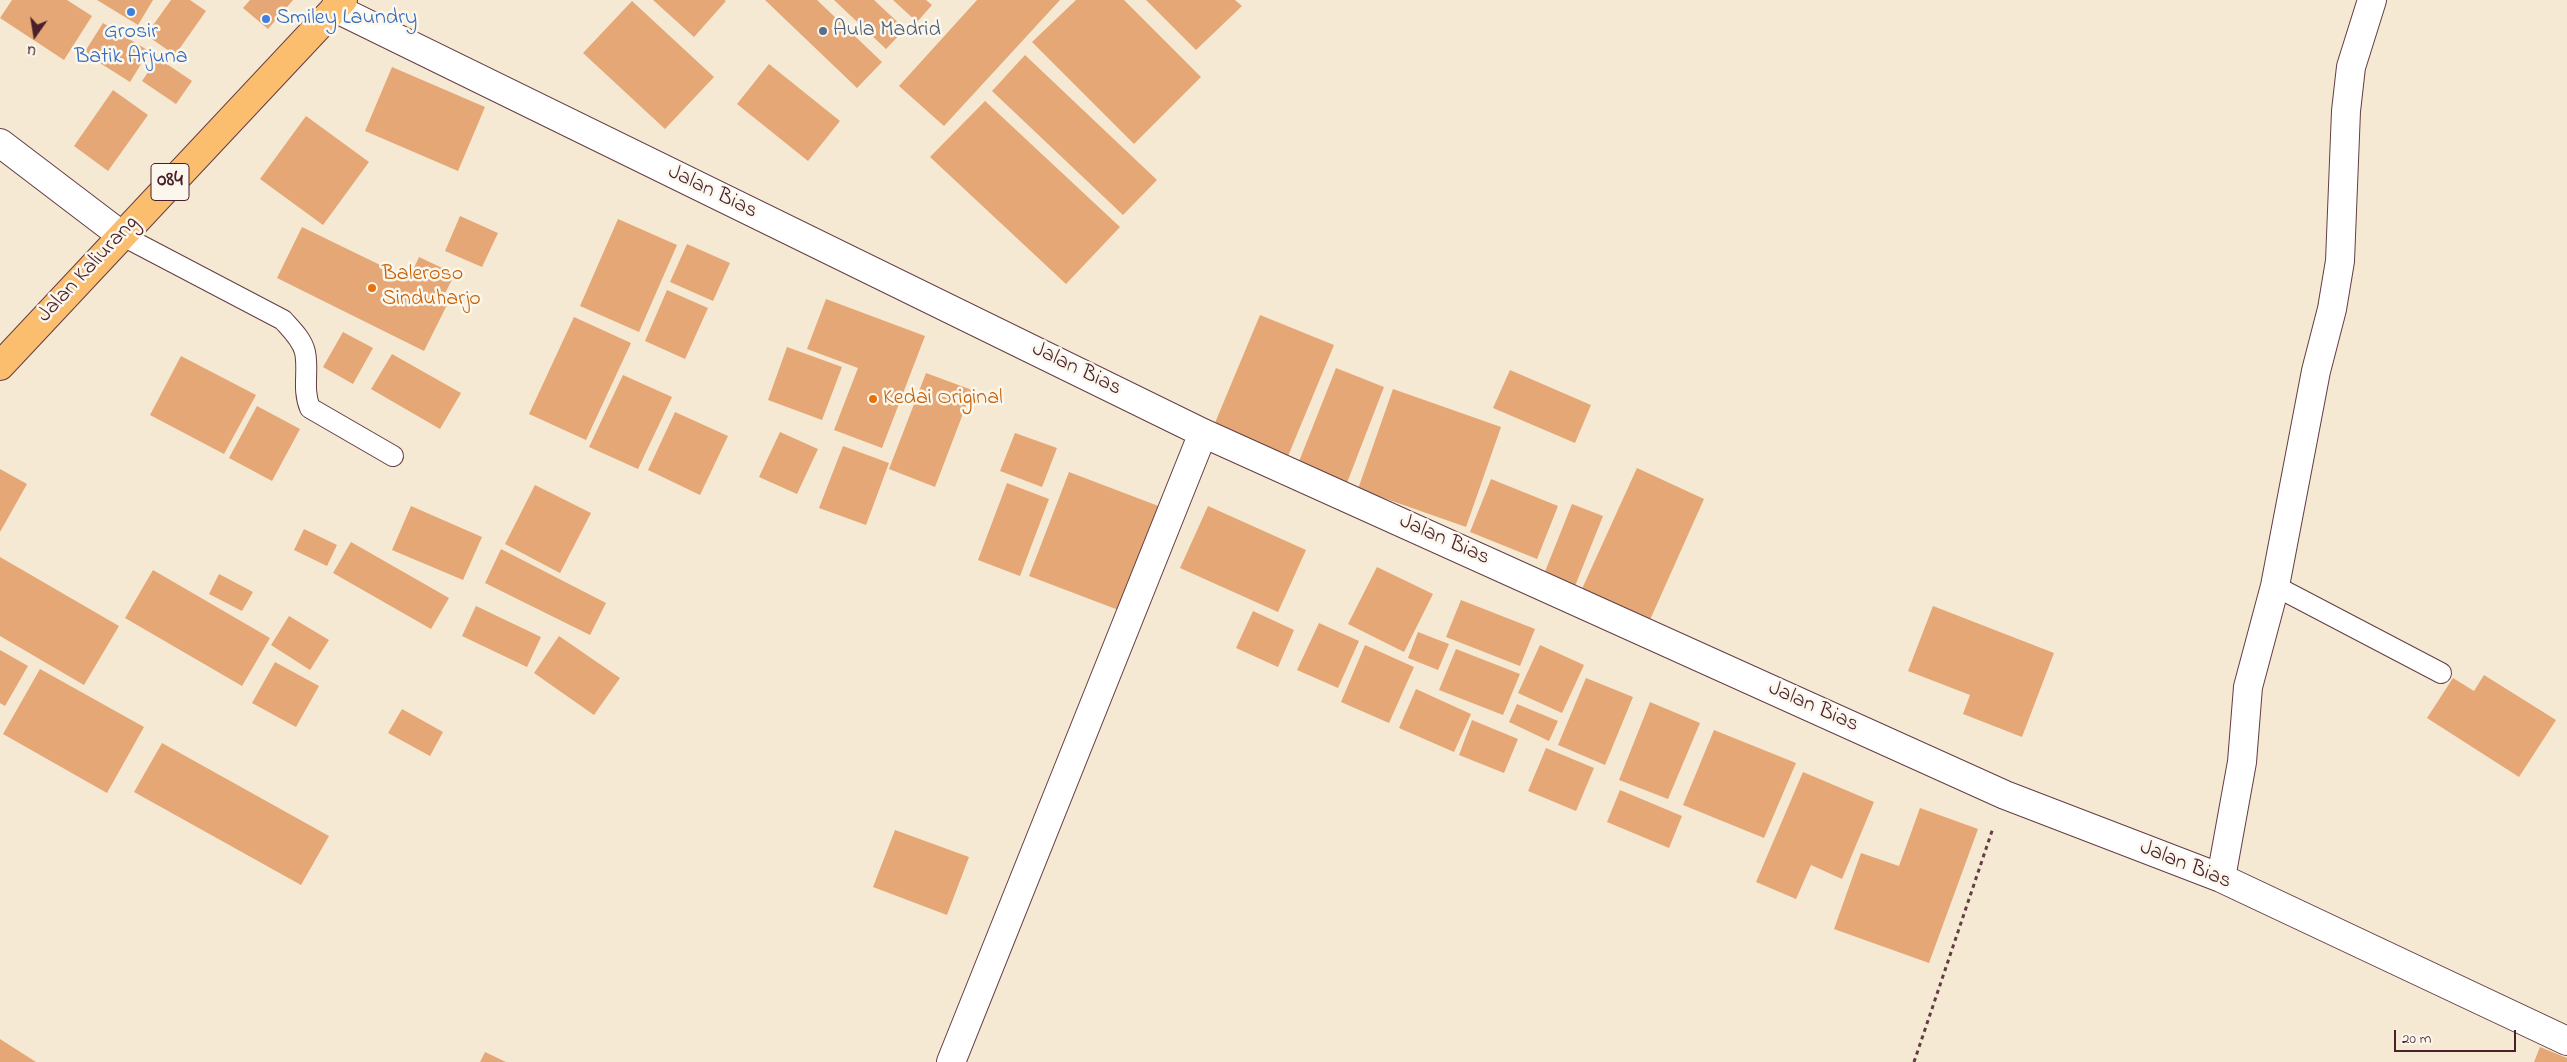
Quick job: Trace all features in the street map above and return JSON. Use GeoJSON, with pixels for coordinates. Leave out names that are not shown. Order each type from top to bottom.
{"type":"FeatureCollection","features":[{"type":"Feature","properties":{"kind":"main road","name":"Jalan Kaliurang"},"geometry":{"type":"LineString","coordinates":[[0,366],[121,234],[339,4]]}},
{"type":"Feature","properties":{"kind":"street"},"geometry":{"type":"LineString","coordinates":[[2221,878],[2242,762],[2248,687],[2275,586],[2316,371],[2332,309],[2340,261],[2346,111],[2352,68],[2372,0]]}},
{"type":"Feature","properties":{"kind":"street","name":"Jalan Bias"},"geometry":{"type":"LineString","coordinates":[[339,4],[1203,432],[2005,795],[2221,878],[2567,1041]]}},
{"type":"Feature","properties":{"kind":"street"},"geometry":{"type":"LineString","coordinates":[[0,143],[121,234]]}},
{"type":"Feature","properties":{"kind":"street"},"geometry":{"type":"LineString","coordinates":[[951,1062],[1203,432]]}},
{"type":"Feature","properties":{"kind":"lane"},"geometry":{"type":"LineString","coordinates":[[121,234],[283,320],[296,335],[305,352],[305,396],[310,408],[393,456]]}},
{"type":"Feature","properties":{"kind":"lane"},"geometry":{"type":"LineString","coordinates":[[2275,586],[2441,673]]}},
{"type":"Feature","properties":{"kind":"path"},"geometry":{"type":"LineString","coordinates":[[1914,1062],[2005,795]]}},
{"type":"Feature","properties":{"kind":"building"},"geometry":{"type":"Polygon","coordinates":[[[12,0],[67,0],[92,16],[64,60],[0,18],[12,0]]]}},
{"type":"Feature","properties":{"kind":"building","name":"Grosir Batik Arjuna"},"geometry":{"type":"Polygon","coordinates":[[[97,0],[153,0],[138,25],[97,0]]]}},
{"type":"Feature","properties":{"kind":"building"},"geometry":{"type":"Polygon","coordinates":[[[171,0],[190,0],[206,11],[175,55],[146,35],[171,0]]]}},
{"type":"Feature","properties":{"kind":"building","name":"Smiley Laundry"},"geometry":{"type":"Polygon","coordinates":[[[250,0],[293,0],[268,29],[243,8],[250,0]]]}},
{"type":"Feature","properties":{"kind":"building"},"geometry":{"type":"Polygon","coordinates":[[[653,0],[724,0],[726,1],[694,37],[653,0]]]}},
{"type":"Feature","properties":{"kind":"building","name":"Aula Madrid"},"geometry":{"type":"Polygon","coordinates":[[[765,0],[817,0],[882,62],[857,88],[765,0]]]}},
{"type":"Feature","properties":{"kind":"building","name":"Aula Madrid"},"geometry":{"type":"Polygon","coordinates":[[[834,0],[874,0],[905,29],[886,49],[834,0]]]}},
{"type":"Feature","properties":{"kind":"building","name":"Aula Madrid"},"geometry":{"type":"Polygon","coordinates":[[[893,0],[926,0],[932,5],[917,22],[893,0]]]}},
{"type":"Feature","properties":{"kind":"building"},"geometry":{"type":"Polygon","coordinates":[[[977,0],[1060,0],[944,126],[899,86],[977,0]]]}},
{"type":"Feature","properties":{"kind":"building"},"geometry":{"type":"Polygon","coordinates":[[[1076,0],[1124,0],[1201,77],[1134,144],[1032,42],[1076,0]]]}},
{"type":"Feature","properties":{"kind":"building"},"geometry":{"type":"Polygon","coordinates":[[[1146,0],[1235,0],[1242,6],[1196,50],[1146,0]]]}},
{"type":"Feature","properties":{"kind":"building"},"geometry":{"type":"Polygon","coordinates":[[[632,1],[714,77],[665,129],[583,53],[632,1]]]}},
{"type":"Feature","properties":{"kind":"building"},"geometry":{"type":"Polygon","coordinates":[[[103,23],[149,51],[130,82],[84,53],[103,23]]]}},
{"type":"Feature","properties":{"kind":"building"},"geometry":{"type":"Polygon","coordinates":[[[1025,55],[1157,180],[1123,215],[992,91],[1025,55]]]}},
{"type":"Feature","properties":{"kind":"building"},"geometry":{"type":"Polygon","coordinates":[[[158,58],[192,81],[176,104],[142,81],[158,58]]]}},
{"type":"Feature","properties":{"kind":"building"},"geometry":{"type":"Polygon","coordinates":[[[769,64],[840,121],[808,161],[737,104],[769,64]]]}},
{"type":"Feature","properties":{"kind":"building"},"geometry":{"type":"Polygon","coordinates":[[[392,67],[485,107],[458,171],[365,131],[392,67]]]}},
{"type":"Feature","properties":{"kind":"building"},"geometry":{"type":"Polygon","coordinates":[[[113,90],[148,115],[108,171],[74,146],[113,90]]]}},
{"type":"Feature","properties":{"kind":"building"},"geometry":{"type":"Polygon","coordinates":[[[985,101],[1120,227],[1066,284],[930,157],[985,101]]]}},
{"type":"Feature","properties":{"kind":"building"},"geometry":{"type":"Polygon","coordinates":[[[306,116],[369,162],[323,225],[260,179],[306,116]]]}},
{"type":"Feature","properties":{"kind":"building"},"geometry":{"type":"Polygon","coordinates":[[[460,216],[498,233],[482,267],[445,251],[460,216]]]}},
{"type":"Feature","properties":{"kind":"building"},"geometry":{"type":"Polygon","coordinates":[[[618,219],[677,245],[639,332],[580,306],[618,219]]]}},
{"type":"Feature","properties":{"kind":"building","name":"Baleroso Sinduharjo"},"geometry":{"type":"Polygon","coordinates":[[[302,227],[409,279],[419,257],[455,274],[443,297],[450,299],[424,351],[277,278],[302,227]]]}},
{"type":"Feature","properties":{"kind":"building"},"geometry":{"type":"Polygon","coordinates":[[[687,244],[730,263],[713,301],[670,282],[687,244]]]}},
{"type":"Feature","properties":{"kind":"building"},"geometry":{"type":"Polygon","coordinates":[[[667,290],[708,308],[685,359],[645,341],[667,290]]]}},
{"type":"Feature","properties":{"kind":"building","name":"Kedai Original"},"geometry":{"type":"Polygon","coordinates":[[[826,299],[925,336],[882,448],[834,430],[858,368],[807,349],[826,299]]]}},
{"type":"Feature","properties":{"kind":"building"},"geometry":{"type":"Polygon","coordinates":[[[1260,315],[1334,345],[1286,461],[1212,430],[1260,315]]]}},
{"type":"Feature","properties":{"kind":"building"},"geometry":{"type":"Polygon","coordinates":[[[574,317],[631,343],[586,440],[529,414],[574,317]]]}},
{"type":"Feature","properties":{"kind":"building"},"geometry":{"type":"Polygon","coordinates":[[[343,332],[373,348],[353,384],[323,367],[343,332]]]}},
{"type":"Feature","properties":{"kind":"building"},"geometry":{"type":"Polygon","coordinates":[[[787,347],[842,367],[822,420],[768,400],[787,347]]]}},
{"type":"Feature","properties":{"kind":"building"},"geometry":{"type":"Polygon","coordinates":[[[392,354],[461,393],[440,429],[371,389],[392,354]]]}},
{"type":"Feature","properties":{"kind":"building"},"geometry":{"type":"Polygon","coordinates":[[[181,356],[256,395],[224,454],[150,415],[181,356]]]}},
{"type":"Feature","properties":{"kind":"building"},"geometry":{"type":"Polygon","coordinates":[[[1336,368],[1384,387],[1345,488],[1296,469],[1336,368]]]}},
{"type":"Feature","properties":{"kind":"building"},"geometry":{"type":"Polygon","coordinates":[[[1510,370],[1591,405],[1575,443],[1493,408],[1510,370]]]}},
{"type":"Feature","properties":{"kind":"building"},"geometry":{"type":"Polygon","coordinates":[[[926,373],[972,390],[935,487],[889,469],[926,373]]]}},
{"type":"Feature","properties":{"kind":"building"},"geometry":{"type":"Polygon","coordinates":[[[623,375],[672,397],[638,469],[589,447],[623,375]]]}},
{"type":"Feature","properties":{"kind":"building"},"geometry":{"type":"Polygon","coordinates":[[[1393,389],[1501,427],[1466,527],[1358,489],[1393,389]]]}},
{"type":"Feature","properties":{"kind":"building"},"geometry":{"type":"Polygon","coordinates":[[[257,406],[300,429],[272,481],[229,458],[257,406]]]}},
{"type":"Feature","properties":{"kind":"building"},"geometry":{"type":"Polygon","coordinates":[[[675,412],[728,436],[700,495],[648,470],[675,412]]]}},
{"type":"Feature","properties":{"kind":"building"},"geometry":{"type":"Polygon","coordinates":[[[780,432],[818,449],[797,494],[759,477],[780,432]]]}},
{"type":"Feature","properties":{"kind":"building"},"geometry":{"type":"Polygon","coordinates":[[[1015,433],[1057,448],[1042,487],[1000,471],[1015,433]]]}},
{"type":"Feature","properties":{"kind":"building"},"geometry":{"type":"Polygon","coordinates":[[[843,446],[889,463],[866,525],[819,508],[843,446]]]}},
{"type":"Feature","properties":{"kind":"building"},"geometry":{"type":"Polygon","coordinates":[[[1637,468],[1704,499],[1649,622],[1581,591],[1637,468]]]}},
{"type":"Feature","properties":{"kind":"building"},"geometry":{"type":"Polygon","coordinates":[[[0,469],[27,484],[0,532],[0,469]]]}},
{"type":"Feature","properties":{"kind":"building"},"geometry":{"type":"Polygon","coordinates":[[[1069,472],[1161,507],[1121,611],[1029,576],[1069,472]]]}},
{"type":"Feature","properties":{"kind":"building"},"geometry":{"type":"Polygon","coordinates":[[[1491,479],[1558,506],[1537,559],[1470,532],[1491,479]]]}},
{"type":"Feature","properties":{"kind":"building"},"geometry":{"type":"Polygon","coordinates":[[[1007,483],[1049,499],[1020,576],[978,560],[1007,483]]]}},
{"type":"Feature","properties":{"kind":"building"},"geometry":{"type":"Polygon","coordinates":[[[535,485],[591,513],[560,573],[505,544],[535,485]]]}},
{"type":"Feature","properties":{"kind":"building"},"geometry":{"type":"Polygon","coordinates":[[[1572,504],[1603,516],[1575,586],[1544,574],[1572,504]]]}},
{"type":"Feature","properties":{"kind":"building"},"geometry":{"type":"Polygon","coordinates":[[[411,506],[482,537],[463,580],[392,550],[411,506]]]}},
{"type":"Feature","properties":{"kind":"building"},"geometry":{"type":"Polygon","coordinates":[[[1208,506],[1306,550],[1278,612],[1180,568],[1208,506]]]}},
{"type":"Feature","properties":{"kind":"building"},"geometry":{"type":"Polygon","coordinates":[[[304,529],[337,545],[327,566],[294,550],[304,529]]]}},
{"type":"Feature","properties":{"kind":"building"},"geometry":{"type":"Polygon","coordinates":[[[351,542],[449,598],[431,629],[333,573],[351,542]]]}},
{"type":"Feature","properties":{"kind":"building"},"geometry":{"type":"Polygon","coordinates":[[[501,549],[606,603],[590,635],[485,583],[501,549]]]}},
{"type":"Feature","properties":{"kind":"building"},"geometry":{"type":"Polygon","coordinates":[[[0,557],[119,626],[84,685],[0,636],[0,557]]]}},
{"type":"Feature","properties":{"kind":"building"},"geometry":{"type":"Polygon","coordinates":[[[1377,567],[1433,594],[1404,652],[1348,624],[1377,567]]]}},
{"type":"Feature","properties":{"kind":"building"},"geometry":{"type":"Polygon","coordinates":[[[153,570],[270,638],[242,686],[125,618],[153,570]]]}},
{"type":"Feature","properties":{"kind":"building"},"geometry":{"type":"Polygon","coordinates":[[[219,574],[253,592],[242,611],[209,594],[219,574]]]}},
{"type":"Feature","properties":{"kind":"building"},"geometry":{"type":"Polygon","coordinates":[[[1461,600],[1535,629],[1520,666],[1446,637],[1461,600]]]}},
{"type":"Feature","properties":{"kind":"building"},"geometry":{"type":"Polygon","coordinates":[[[476,606],[541,637],[527,667],[462,636],[476,606]]]}},
{"type":"Feature","properties":{"kind":"building"},"geometry":{"type":"Polygon","coordinates":[[[1933,606],[2054,653],[2022,737],[1963,714],[1970,695],[1908,671],[1933,606]]]}},
{"type":"Feature","properties":{"kind":"building"},"geometry":{"type":"Polygon","coordinates":[[[1253,611],[1294,630],[1278,667],[1236,648],[1253,611]]]}},
{"type":"Feature","properties":{"kind":"building"},"geometry":{"type":"Polygon","coordinates":[[[289,616],[329,640],[310,670],[271,645],[289,616]]]}},
{"type":"Feature","properties":{"kind":"building"},"geometry":{"type":"Polygon","coordinates":[[[1319,623],[1359,641],[1338,688],[1297,670],[1319,623]]]}},
{"type":"Feature","properties":{"kind":"building"},"geometry":{"type":"Polygon","coordinates":[[[1418,632],[1449,644],[1438,670],[1408,658],[1418,632]]]}},
{"type":"Feature","properties":{"kind":"building"},"geometry":{"type":"Polygon","coordinates":[[[559,636],[620,678],[594,715],[534,673],[559,636]]]}},
{"type":"Feature","properties":{"kind":"building"},"geometry":{"type":"Polygon","coordinates":[[[1365,645],[1414,667],[1389,723],[1341,702],[1365,645]]]}},
{"type":"Feature","properties":{"kind":"building"},"geometry":{"type":"Polygon","coordinates":[[[1540,645],[1584,665],[1562,713],[1518,693],[1540,645]]]}},
{"type":"Feature","properties":{"kind":"building"},"geometry":{"type":"Polygon","coordinates":[[[1456,649],[1520,674],[1503,715],[1439,690],[1456,649]]]}},
{"type":"Feature","properties":{"kind":"building"},"geometry":{"type":"Polygon","coordinates":[[[0,650],[28,666],[5,706],[0,703],[0,650]]]}},
{"type":"Feature","properties":{"kind":"building"},"geometry":{"type":"Polygon","coordinates":[[[275,662],[319,686],[296,727],[252,703],[275,662]]]}},
{"type":"Feature","properties":{"kind":"building"},"geometry":{"type":"Polygon","coordinates":[[[40,669],[144,727],[107,793],[3,734],[40,669]]]}},
{"type":"Feature","properties":{"kind":"building"},"geometry":{"type":"Polygon","coordinates":[[[2484,675],[2556,720],[2519,777],[2427,718],[2453,678],[2474,691],[2484,675]]]}},
{"type":"Feature","properties":{"kind":"building"},"geometry":{"type":"Polygon","coordinates":[[[1586,678],[1633,697],[1605,765],[1558,745],[1586,678]]]}},
{"type":"Feature","properties":{"kind":"building"},"geometry":{"type":"Polygon","coordinates":[[[1416,689],[1471,714],[1454,752],[1399,728],[1416,689]]]}},
{"type":"Feature","properties":{"kind":"building"},"geometry":{"type":"Polygon","coordinates":[[[1650,702],[1700,723],[1668,799],[1619,780],[1650,702]]]}},
{"type":"Feature","properties":{"kind":"building"},"geometry":{"type":"Polygon","coordinates":[[[1517,704],[1558,721],[1549,741],[1509,722],[1517,704]]]}},
{"type":"Feature","properties":{"kind":"building"},"geometry":{"type":"Polygon","coordinates":[[[402,709],[443,732],[430,756],[388,733],[402,709]]]}},
{"type":"Feature","properties":{"kind":"building"},"geometry":{"type":"Polygon","coordinates":[[[1472,720],[1518,739],[1504,773],[1459,755],[1472,720]]]}},
{"type":"Feature","properties":{"kind":"building"},"geometry":{"type":"Polygon","coordinates":[[[1714,730],[1796,763],[1764,838],[1683,805],[1714,730]]]}},
{"type":"Feature","properties":{"kind":"building"},"geometry":{"type":"Polygon","coordinates":[[[162,743],[329,836],[301,885],[134,792],[162,743]]]}},
{"type":"Feature","properties":{"kind":"building"},"geometry":{"type":"Polygon","coordinates":[[[1546,748],[1594,768],[1576,811],[1528,791],[1546,748]]]}},
{"type":"Feature","properties":{"kind":"building"},"geometry":{"type":"Polygon","coordinates":[[[1803,772],[1874,802],[1842,879],[1811,865],[1796,899],[1756,882],[1803,772]]]}},
{"type":"Feature","properties":{"kind":"building"},"geometry":{"type":"Polygon","coordinates":[[[1620,790],[1682,816],[1669,848],[1607,822],[1620,790]]]}},
{"type":"Feature","properties":{"kind":"building"},"geometry":{"type":"Polygon","coordinates":[[[1920,808],[1978,829],[1929,963],[1834,929],[1861,853],[1899,866],[1920,808]]]}},
{"type":"Feature","properties":{"kind":"building"},"geometry":{"type":"Polygon","coordinates":[[[895,830],[969,857],[947,915],[873,887],[895,830]]]}},
{"type":"Feature","properties":{"kind":"building"},"geometry":{"type":"Polygon","coordinates":[[[0,1039],[36,1062],[0,1062],[0,1039]]]}},
{"type":"Feature","properties":{"kind":"building"},"geometry":{"type":"Polygon","coordinates":[[[2540,1047],[2567,1058],[2567,1062],[2534,1062],[2540,1047]]]}},
{"type":"Feature","properties":{"kind":"building"},"geometry":{"type":"Polygon","coordinates":[[[485,1052],[506,1062],[480,1062],[485,1052]]]}},
{"type":"Feature","properties":{"kind":"place","name":"Grosir Batik Arjuna"},"geometry":{"type":"Point","coordinates":[131,12]}},
{"type":"Feature","properties":{"kind":"place","name":"Smiley Laundry"},"geometry":{"type":"Point","coordinates":[266,19]}},
{"type":"Feature","properties":{"kind":"place","name":"Aula Madrid"},"geometry":{"type":"Point","coordinates":[823,31]}},
{"type":"Feature","properties":{"kind":"place","name":"Baleroso Sinduharjo"},"geometry":{"type":"Point","coordinates":[372,288]}},
{"type":"Feature","properties":{"kind":"place","name":"Kedai Original"},"geometry":{"type":"Point","coordinates":[873,399]}}]}
